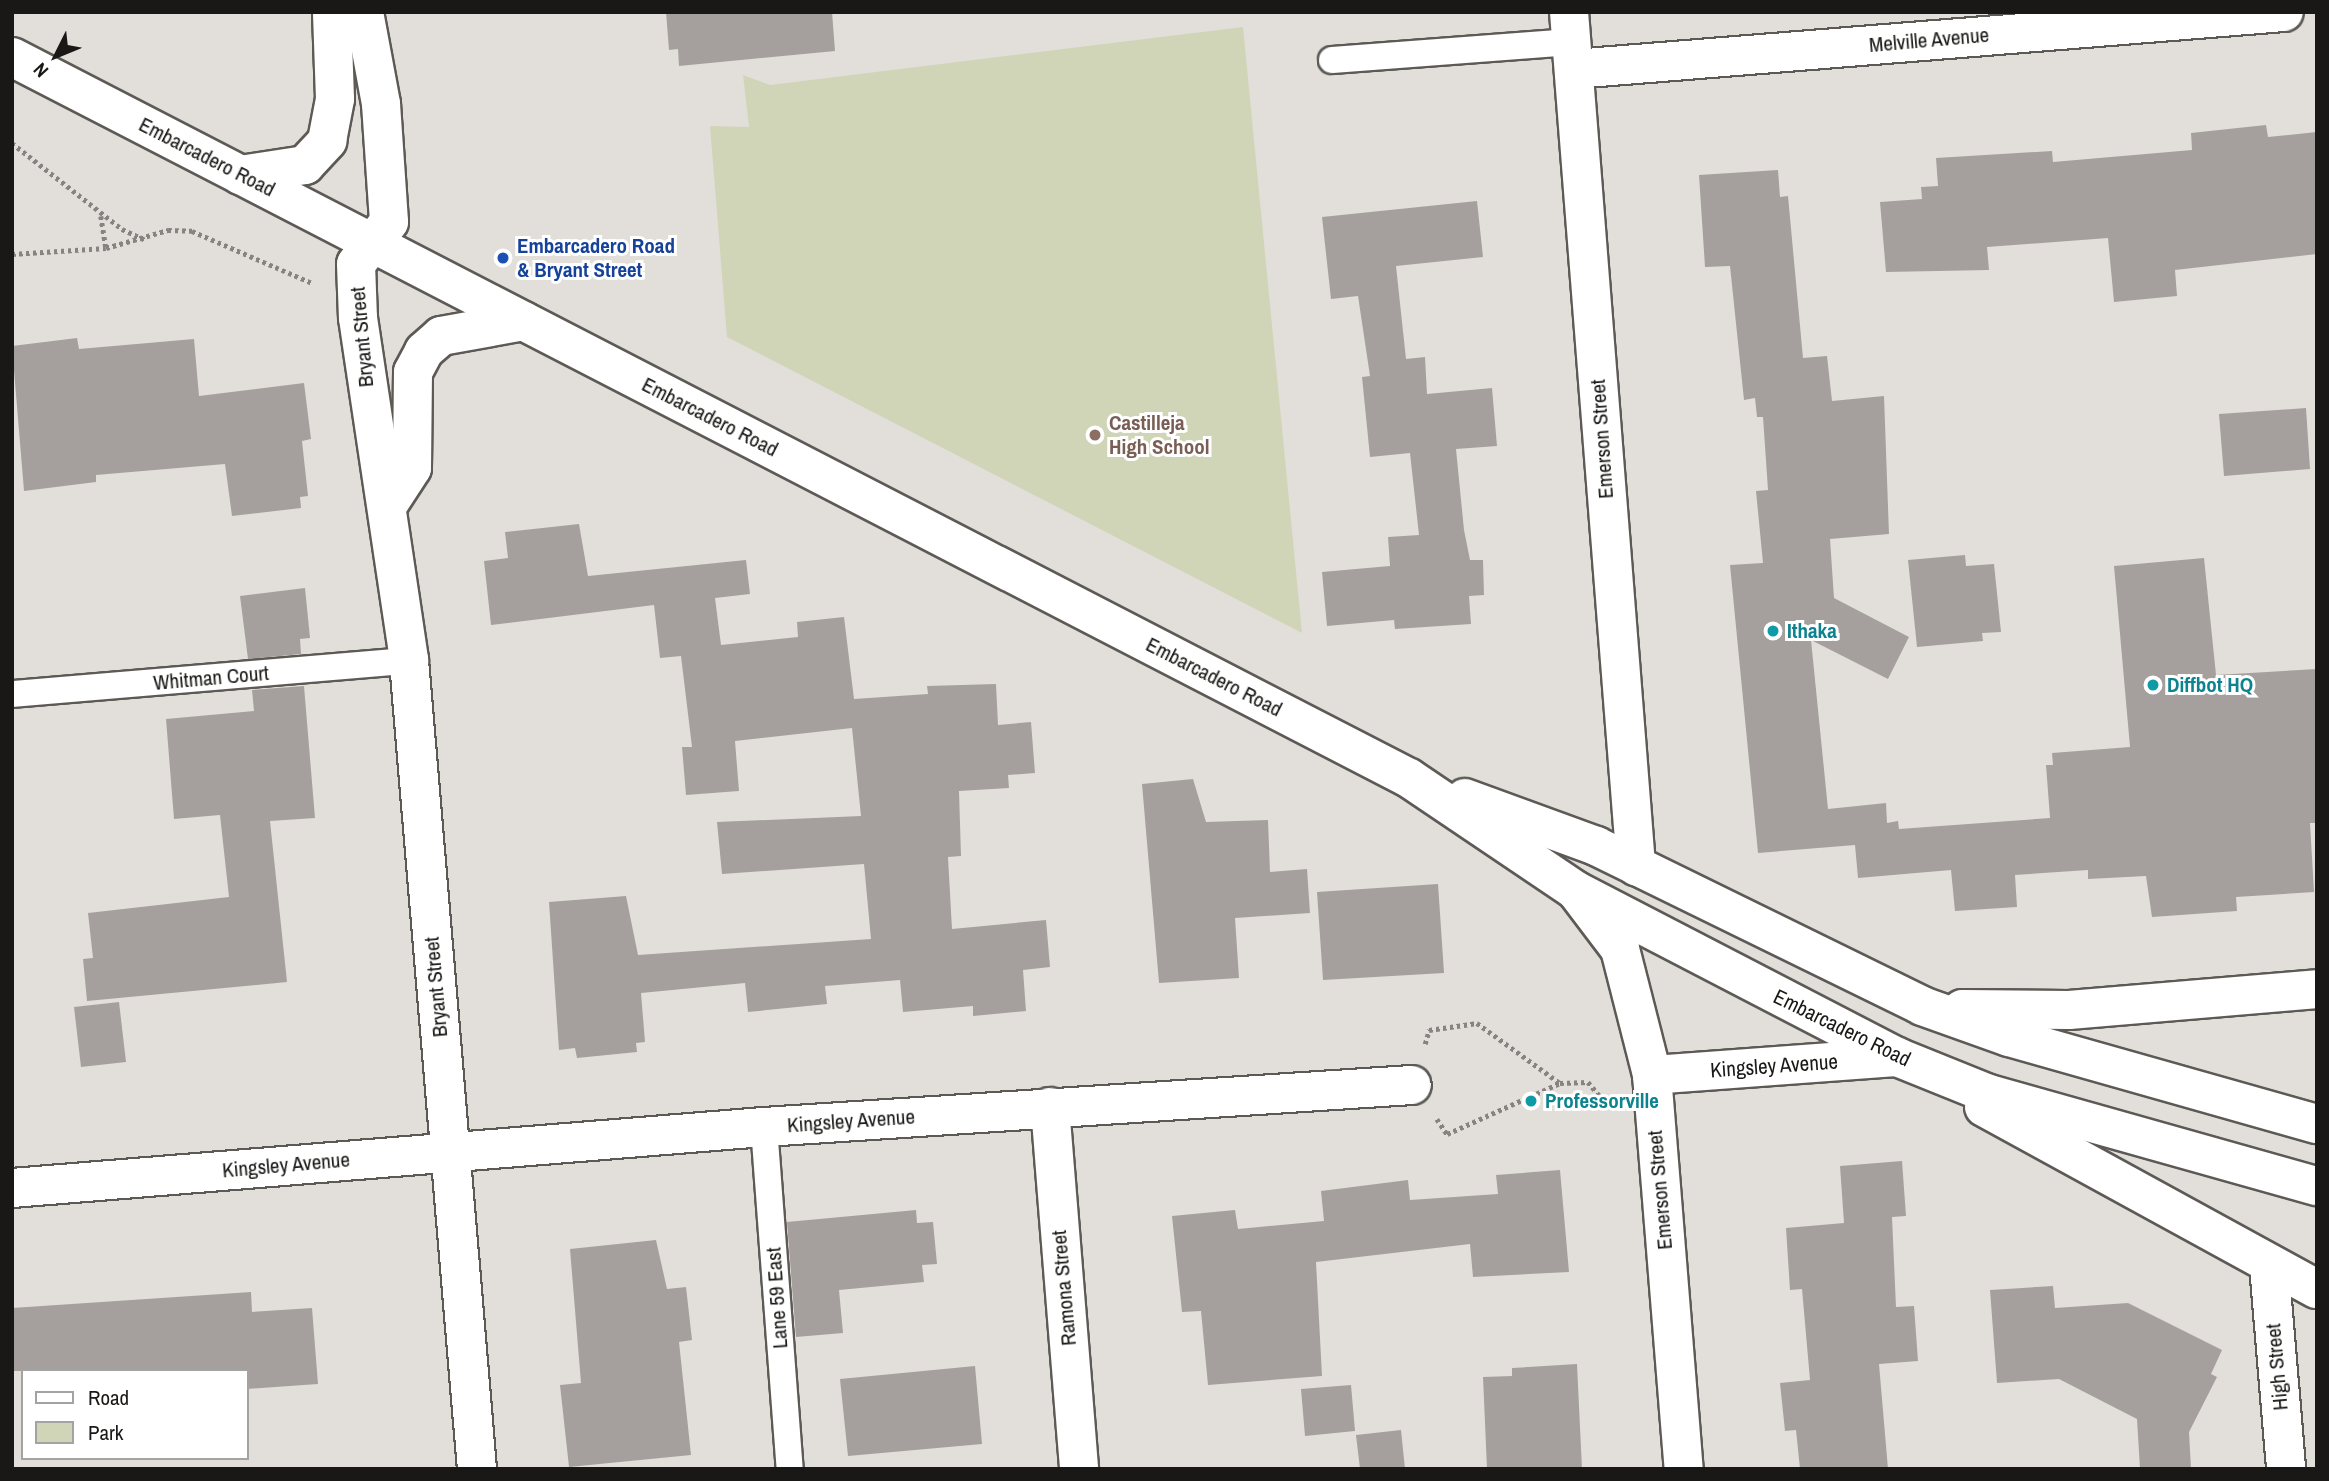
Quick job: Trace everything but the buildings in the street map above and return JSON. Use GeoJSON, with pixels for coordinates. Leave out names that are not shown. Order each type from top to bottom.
{"type":"FeatureCollection","features":[{"type":"Feature","properties":{"kind":"street"},"geometry":{"type":"LineString","coordinates":[[240,174],[305,164],[327,141],[335,99],[332,12]]}},
{"type":"Feature","properties":{"kind":"street","name":"Bryant Street"},"geometry":{"type":"LineString","coordinates":[[364,12],[388,197],[388,222],[356,264],[358,318],[388,505],[409,661],[477,1469]]}},
{"type":"Feature","properties":{"kind":"street","name":"Melville Avenue"},"geometry":{"type":"LineString","coordinates":[[1571,41],[2284,12]]}},
{"type":"Feature","properties":{"kind":"street","name":"Emerson Street"},"geometry":{"type":"LineString","coordinates":[[1571,41],[1636,866]]}},
{"type":"Feature","properties":{"kind":"street","name":"Embarcadero Road"},"geometry":{"type":"LineString","coordinates":[[12,57],[1409,778],[1636,866],[1922,1006],[2009,1037],[2317,1124]]}},
{"type":"Feature","properties":{"kind":"street"},"geometry":{"type":"LineString","coordinates":[[388,505],[412,468],[413,372],[424,351],[442,336],[524,321]]}},
{"type":"Feature","properties":{"kind":"street","name":"Embarcadero Road"},"geometry":{"type":"LineString","coordinates":[[1409,778],[1574,890],[1897,1057],[1989,1094],[2317,1186]]}},
{"type":"Feature","properties":{"kind":"street","name":"Emerson Street"},"geometry":{"type":"LineString","coordinates":[[1574,890],[1620,949],[1652,1075],[1684,1469]]}},
{"type":"Feature","properties":{"kind":"street"},"geometry":{"type":"LineString","coordinates":[[1922,1006],[2069,1010],[2317,989]]}},
{"type":"Feature","properties":{"kind":"street"},"geometry":{"type":"LineString","coordinates":[[1897,1057],[2269,1265],[2317,1289]]}},
{"type":"Feature","properties":{"kind":"street","name":"Kingsley Avenue"},"geometry":{"type":"LineString","coordinates":[[1652,1075],[1897,1057]]}},
{"type":"Feature","properties":{"kind":"street","name":"Kingsley Avenue"},"geometry":{"type":"LineString","coordinates":[[12,1188],[764,1127],[1412,1085]]}},
{"type":"Feature","properties":{"kind":"street","name":"Ramona Street"},"geometry":{"type":"LineString","coordinates":[[1050,1107],[1079,1469]]}},
{"type":"Feature","properties":{"kind":"street","name":"High Street"},"geometry":{"type":"LineString","coordinates":[[2269,1265],[2286,1469]]}},
{"type":"Feature","properties":{"kind":"lane"},"geometry":{"type":"LineString","coordinates":[[1332,60],[1571,41]]}},
{"type":"Feature","properties":{"kind":"lane","name":"Whitman Court"},"geometry":{"type":"LineString","coordinates":[[12,694],[409,661]]}},
{"type":"Feature","properties":{"kind":"lane","name":"Lane 59 East"},"geometry":{"type":"LineString","coordinates":[[764,1127],[790,1469]]}},
{"type":"Feature","properties":{"kind":"path"},"geometry":{"type":"LineString","coordinates":[[12,144],[99,212],[147,241]]}},
{"type":"Feature","properties":{"kind":"path"},"geometry":{"type":"LineString","coordinates":[[99,212],[106,248]]}},
{"type":"Feature","properties":{"kind":"path"},"geometry":{"type":"LineString","coordinates":[[12,254],[106,248],[147,241],[168,230],[209,235],[324,293]]}},
{"type":"Feature","properties":{"kind":"path"},"geometry":{"type":"LineString","coordinates":[[1560,1083],[1477,1023],[1429,1030],[1412,1085],[1447,1133],[1560,1083],[1588,1082],[1616,1115]]}},
{"type":"Feature","properties":{"kind":"green space","name":"Castilleja High School"},"geometry":{"type":"Polygon","coordinates":[[[1243,27],[1302,633],[727,337],[710,126],[749,127],[743,75],[770,85],[1243,27]]]}},
{"type":"Feature","properties":{"kind":"place","name":"Embarcadero Road & Bryant Street"},"geometry":{"type":"Point","coordinates":[503,258]}},
{"type":"Feature","properties":{"kind":"place","name":"Castilleja High School"},"geometry":{"type":"Point","coordinates":[1095,435]}},
{"type":"Feature","properties":{"kind":"place","name":"Ithaka"},"geometry":{"type":"Point","coordinates":[1773,631]}},
{"type":"Feature","properties":{"kind":"place","name":"Diffbot HQ"},"geometry":{"type":"Point","coordinates":[2153,685]}},
{"type":"Feature","properties":{"kind":"place","name":"Professorville"},"geometry":{"type":"Point","coordinates":[1531,1101]}}]}
